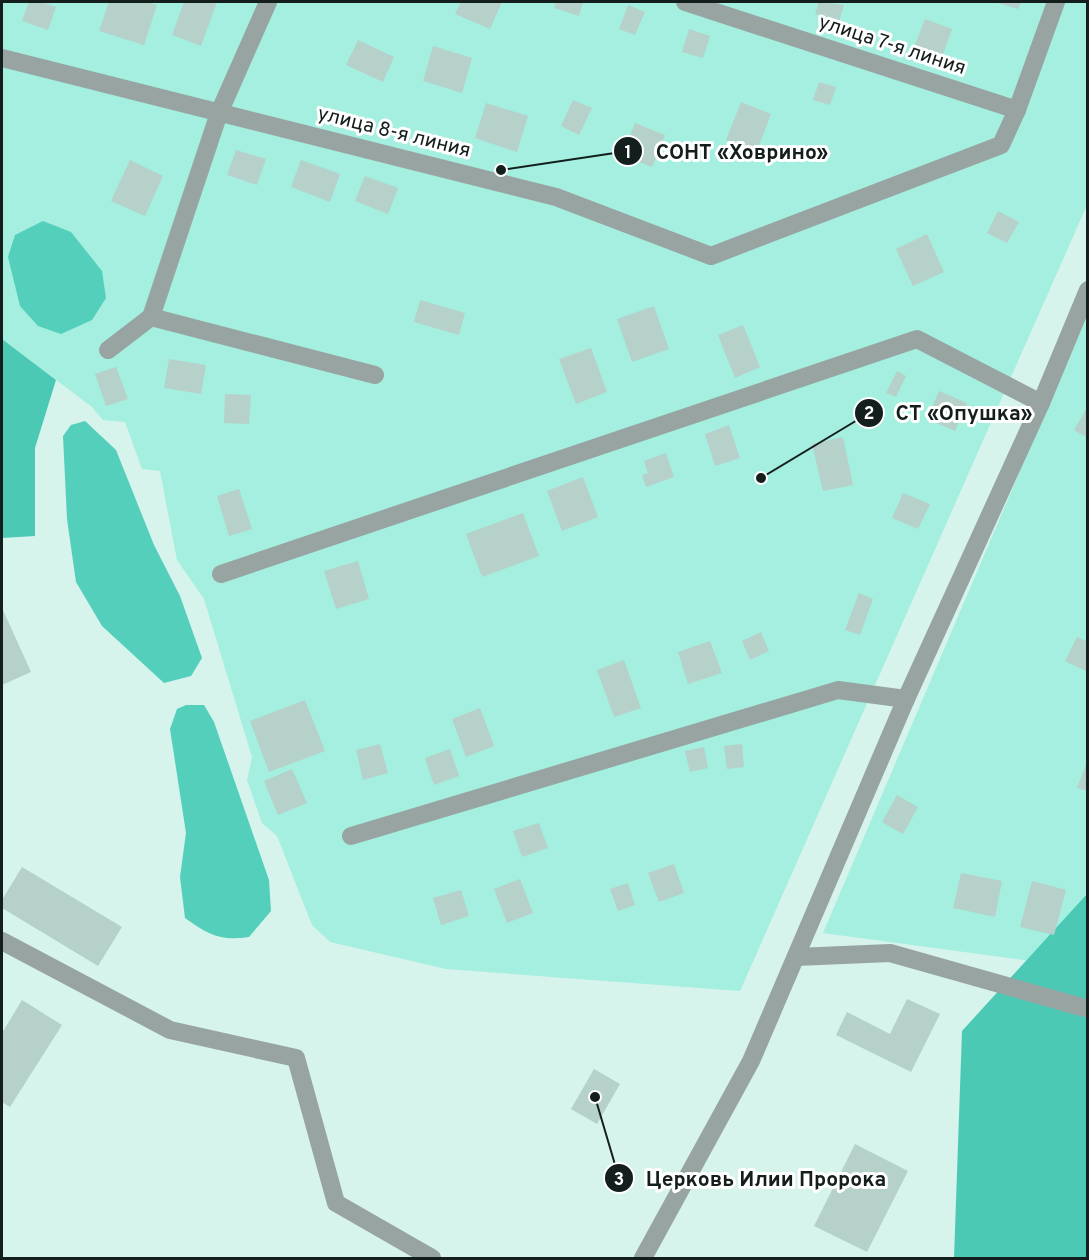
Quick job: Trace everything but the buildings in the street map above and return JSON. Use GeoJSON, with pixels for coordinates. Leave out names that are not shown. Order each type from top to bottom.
{"type":"FeatureCollection","features":[{"type":"Feature","properties":{"kind":"street"},"geometry":{"type":"LineString","coordinates":[[108,351],[151,317],[219,113],[268,2]]}},
{"type":"Feature","properties":{"kind":"street","name":"улица 7-я линия"},"geometry":{"type":"LineString","coordinates":[[686,2],[1017,110]]}},
{"type":"Feature","properties":{"kind":"street","name":"улица 8-я линия"},"geometry":{"type":"LineString","coordinates":[[2,58],[556,197],[711,256],[1001,146],[1017,110],[1056,2]]}},
{"type":"Feature","properties":{"kind":"street"},"geometry":{"type":"LineString","coordinates":[[643,1258],[751,1061],[906,699],[1041,403],[1088,290]]}},
{"type":"Feature","properties":{"kind":"street"},"geometry":{"type":"LineString","coordinates":[[151,317],[375,375]]}},
{"type":"Feature","properties":{"kind":"street"},"geometry":{"type":"LineString","coordinates":[[221,574],[917,339],[1041,403]]}},
{"type":"Feature","properties":{"kind":"street"},"geometry":{"type":"LineString","coordinates":[[351,836],[838,690],[906,699]]}},
{"type":"Feature","properties":{"kind":"street"},"geometry":{"type":"LineString","coordinates":[[2,942],[170,1030],[296,1058],[336,1203],[432,1258]]}},
{"type":"Feature","properties":{"kind":"street"},"geometry":{"type":"LineString","coordinates":[[796,957],[890,952],[1085,1008]]}},
{"type":"Feature","properties":{"kind":"shaded area"},"geometry":{"type":"Polygon","coordinates":[[[2,2],[1087,2],[1087,205],[740,991],[446,969],[330,942],[312,925],[277,836],[262,823],[247,780],[252,757],[204,599],[177,560],[160,471],[142,469],[125,422],[103,420],[92,407],[2,339],[2,2]]]}},
{"type":"Feature","properties":{"kind":"shaded area"},"geometry":{"type":"Polygon","coordinates":[[[43,221],[71,232],[102,271],[106,298],[92,320],[61,334],[38,326],[20,306],[8,257],[15,235],[43,221]]]}},
{"type":"Feature","properties":{"kind":"shaded area"},"geometry":{"type":"Polygon","coordinates":[[[1087,314],[1087,966],[1083,968],[823,933],[1087,314]]]}},
{"type":"Feature","properties":{"kind":"shaded area"},"geometry":{"type":"Polygon","coordinates":[[[2,339],[56,380],[35,448],[35,536],[2,538],[2,339]]]}},
{"type":"Feature","properties":{"kind":"shaded area"},"geometry":{"type":"Polygon","coordinates":[[[85,421],[116,450],[154,545],[180,596],[202,658],[191,676],[164,683],[102,626],[76,582],[67,519],[63,436],[71,425],[85,421]]]}},
{"type":"Feature","properties":{"kind":"shaded area"},"geometry":{"type":"Polygon","coordinates":[[[186,705],[204,705],[214,722],[269,880],[271,911],[249,937],[230,938],[215,935],[185,918],[180,877],[186,833],[170,729],[177,709],[186,705]]]}},
{"type":"Feature","properties":{"kind":"shaded area"},"geometry":{"type":"Polygon","coordinates":[[[1087,894],[1087,1258],[954,1258],[962,1031],[1087,894]]]}},
{"type":"Feature","properties":{"kind":"place","name":"СОНТ «Ховрино»"},"geometry":{"type":"Point","coordinates":[501,170]}},
{"type":"Feature","properties":{"kind":"place","name":"СТ «Опушка»"},"geometry":{"type":"Point","coordinates":[761,478]}},
{"type":"Feature","properties":{"kind":"place","name":"Церковь Илии Пророка"},"geometry":{"type":"Point","coordinates":[595,1097]}}]}
